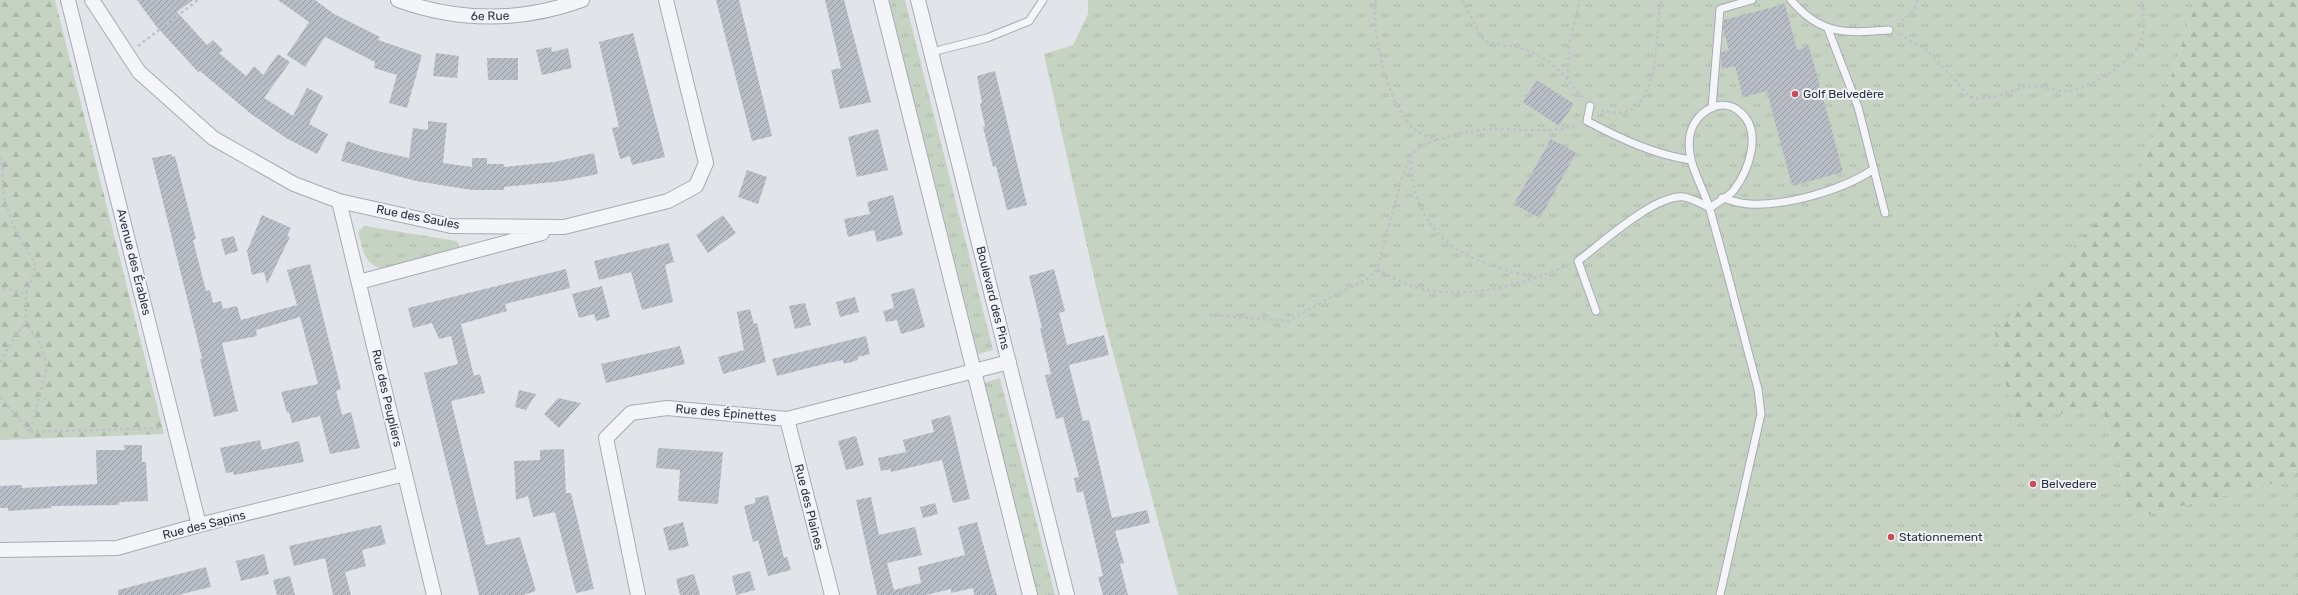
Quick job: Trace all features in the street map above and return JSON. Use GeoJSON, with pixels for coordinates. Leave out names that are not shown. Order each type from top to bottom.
{"type":"FeatureCollection","features":[{"type":"Feature","properties":{"kind":"street","name":"Avenue des Érables"},"geometry":{"type":"LineString","coordinates":[[68,0],[199,525]]}},
{"type":"Feature","properties":{"kind":"street","name":"Rue des Saules"},"geometry":{"type":"LineString","coordinates":[[92,0],[139,72],[213,138],[294,184],[339,201],[451,226],[564,227],[668,201],[696,186],[706,162],[666,0]]}},
{"type":"Feature","properties":{"kind":"street","name":"6e Rue"},"geometry":{"type":"LineString","coordinates":[[398,0],[422,9],[465,16],[490,18],[532,14],[582,0]]}},
{"type":"Feature","properties":{"kind":"street"},"geometry":{"type":"LineString","coordinates":[[881,0],[1030,595]]}},
{"type":"Feature","properties":{"kind":"street","name":"Boulevard des Pins"},"geometry":{"type":"LineString","coordinates":[[918,0],[1068,595]]}},
{"type":"Feature","properties":{"kind":"street","name":"Rue des Peupliers"},"geometry":{"type":"LineString","coordinates":[[339,201],[434,595]]}},
{"type":"Feature","properties":{"kind":"street"},"geometry":{"type":"LineString","coordinates":[[359,282],[564,227]]}},
{"type":"Feature","properties":{"kind":"street","name":"Rue des Épinettes"},"geometry":{"type":"LineString","coordinates":[[638,595],[606,438],[631,413],[667,408],[787,419],[1009,362]]}},
{"type":"Feature","properties":{"kind":"street","name":"Rue des Plaines"},"geometry":{"type":"LineString","coordinates":[[787,419],[832,595]]}},
{"type":"Feature","properties":{"kind":"street","name":"Rue des Sapins"},"geometry":{"type":"LineString","coordinates":[[0,550],[117,548],[199,525],[405,474]]}},
{"type":"Feature","properties":{"kind":"lane"},"geometry":{"type":"LineString","coordinates":[[932,52],[987,38],[1029,21],[1043,0]]}},
{"type":"Feature","properties":{"kind":"lane"},"geometry":{"type":"LineString","coordinates":[[1712,108],[1720,10],[1752,0]]}},
{"type":"Feature","properties":{"kind":"lane"},"geometry":{"type":"LineString","coordinates":[[1791,0],[1813,19],[1828,29],[1851,33],[1889,30]]}},
{"type":"Feature","properties":{"kind":"lane"},"geometry":{"type":"LineString","coordinates":[[1828,29],[1858,107],[1885,212]]}},
{"type":"Feature","properties":{"kind":"lane"},"geometry":{"type":"LineString","coordinates":[[1590,106],[1587,121],[1644,147],[1674,158],[1691,160]]}},
{"type":"Feature","properties":{"kind":"lane"},"geometry":{"type":"LineString","coordinates":[[1710,208],[1733,191],[1746,168],[1753,142],[1749,123],[1740,112],[1727,106],[1712,108],[1699,115],[1690,136],[1691,160],[1710,208],[1758,389],[1761,414],[1720,595]]}},
{"type":"Feature","properties":{"kind":"lane"},"geometry":{"type":"LineString","coordinates":[[1722,198],[1749,204],[1802,197],[1833,190],[1860,178],[1874,169]]}},
{"type":"Feature","properties":{"kind":"lane"},"geometry":{"type":"LineString","coordinates":[[1596,311],[1578,261],[1654,205],[1669,198],[1685,197],[1710,208]]}},
{"type":"Feature","properties":{"kind":"path"},"geometry":{"type":"LineString","coordinates":[[128,54],[198,0]]}},
{"type":"Feature","properties":{"kind":"path"},"geometry":{"type":"LineString","coordinates":[[1376,0],[1374,23],[1379,54],[1396,101],[1409,124],[1422,135],[1438,139]]}},
{"type":"Feature","properties":{"kind":"path"},"geometry":{"type":"LineString","coordinates":[[1462,0],[1484,41],[1523,49],[1555,67],[1568,78],[1590,106],[1598,111],[1611,113],[1628,111],[1640,102],[1650,86],[1654,68],[1661,0]]}},
{"type":"Feature","properties":{"kind":"path"},"geometry":{"type":"LineString","coordinates":[[1568,78],[1569,44],[1580,0]]}},
{"type":"Feature","properties":{"kind":"path"},"geometry":{"type":"LineString","coordinates":[[1918,0],[1914,10],[1889,30],[1927,50],[1970,97],[1987,100],[2017,89],[2033,86],[2065,91],[2079,90],[2095,83],[2126,60],[2141,41],[2144,26],[2142,0]]}},
{"type":"Feature","properties":{"kind":"path"},"geometry":{"type":"LineString","coordinates":[[1210,315],[1290,321],[1338,293],[1366,280],[1376,270],[1401,181],[1411,154],[1421,146],[1456,134],[1494,129],[1564,129],[1587,121]]}},
{"type":"Feature","properties":{"kind":"path"},"geometry":{"type":"LineString","coordinates":[[1411,154],[1412,182],[1420,206],[1432,227],[1447,242],[1468,257],[1488,265],[1502,270],[1539,278]]}},
{"type":"Feature","properties":{"kind":"path"},"geometry":{"type":"LineString","coordinates":[[0,156],[4,173],[5,199],[12,220],[36,266],[26,294],[26,324],[42,347],[48,366],[30,432]]}},
{"type":"Feature","properties":{"kind":"path"},"geometry":{"type":"LineString","coordinates":[[1376,270],[1419,288],[1443,291],[1480,291],[1539,278],[1578,261]]}},
{"type":"Feature","properties":{"kind":"path"},"geometry":{"type":"LineString","coordinates":[[0,287],[26,294]]}},
{"type":"Feature","properties":{"kind":"path"},"geometry":{"type":"LineString","coordinates":[[0,362],[17,332],[26,324]]}},
{"type":"Feature","properties":{"kind":"path"},"geometry":{"type":"LineString","coordinates":[[0,397],[30,432]]}},
{"type":"Feature","properties":{"kind":"path"},"geometry":{"type":"LineString","coordinates":[[30,432],[175,427]]}},
{"type":"Feature","properties":{"kind":"green space"},"geometry":{"type":"Polygon","coordinates":[[[0,0],[55,0],[164,434],[0,440],[0,0]]]}},
{"type":"Feature","properties":{"kind":"green space"},"geometry":{"type":"Polygon","coordinates":[[[889,0],[905,0],[993,350],[978,354],[889,0]]]}},
{"type":"Feature","properties":{"kind":"green space"},"geometry":{"type":"Polygon","coordinates":[[[1088,0],[2196,0],[2139,176],[1996,332],[2014,420],[2102,407],[2133,518],[2275,483],[2298,466],[2298,595],[1178,595],[1100,304],[1044,54],[1073,45],[1088,14],[1088,0]]]}},
{"type":"Feature","properties":{"kind":"green space"},"geometry":{"type":"Polygon","coordinates":[[[2196,0],[2298,0],[2298,466],[2275,483],[2133,518],[2102,407],[2014,421],[1995,332],[2139,176],[2196,0]]]}},
{"type":"Feature","properties":{"kind":"green space"},"geometry":{"type":"Polygon","coordinates":[[[364,226],[457,241],[460,248],[459,250],[386,269],[379,268],[369,261],[363,251],[358,232],[364,226]]]}},
{"type":"Feature","properties":{"kind":"green space"},"geometry":{"type":"Polygon","coordinates":[[[1000,378],[1055,595],[1038,595],[984,383],[1000,378]]]}},
{"type":"Feature","properties":{"kind":"building"},"geometry":{"type":"Polygon","coordinates":[[[137,0],[193,0],[177,12],[207,45],[213,40],[223,50],[219,53],[246,76],[254,66],[263,75],[278,54],[290,62],[264,98],[293,116],[307,88],[323,96],[309,124],[328,134],[317,154],[286,138],[251,114],[200,71],[198,72],[156,26],[137,0]]]}},
{"type":"Feature","properties":{"kind":"building"},"geometry":{"type":"Polygon","coordinates":[[[278,0],[315,0],[334,14],[380,37],[378,40],[422,55],[407,108],[389,103],[397,75],[374,68],[375,62],[325,37],[305,67],[287,55],[309,22],[278,0]]]}},
{"type":"Feature","properties":{"kind":"building"},"geometry":{"type":"Polygon","coordinates":[[[716,0],[739,0],[772,136],[752,141],[716,0]]]}},
{"type":"Feature","properties":{"kind":"building"},"geometry":{"type":"Polygon","coordinates":[[[825,0],[844,0],[871,102],[840,109],[831,70],[841,68],[825,0]]]}},
{"type":"Feature","properties":{"kind":"building","name":"Golf Belvedère"},"geometry":{"type":"Polygon","coordinates":[[[1785,4],[1797,50],[1809,46],[1843,172],[1792,186],[1767,91],[1743,97],[1735,66],[1722,69],[1721,64],[1722,52],[1729,50],[1723,28],[1724,20],[1785,4]]]}},
{"type":"Feature","properties":{"kind":"building"},"geometry":{"type":"Polygon","coordinates":[[[633,33],[665,157],[632,165],[630,156],[620,159],[612,128],[619,127],[599,42],[633,33]]]}},
{"type":"Feature","properties":{"kind":"building"},"geometry":{"type":"Polygon","coordinates":[[[551,47],[552,52],[568,48],[572,68],[542,75],[536,50],[551,47]]]}},
{"type":"Feature","properties":{"kind":"building"},"geometry":{"type":"Polygon","coordinates":[[[436,53],[459,56],[457,78],[433,76],[436,53]]]}},
{"type":"Feature","properties":{"kind":"building"},"geometry":{"type":"Polygon","coordinates":[[[487,58],[518,58],[518,80],[488,80],[487,58]]]}},
{"type":"Feature","properties":{"kind":"building"},"geometry":{"type":"Polygon","coordinates":[[[995,71],[1027,205],[1007,210],[996,166],[993,167],[983,127],[985,126],[980,104],[982,103],[977,76],[995,71]]]}},
{"type":"Feature","properties":{"kind":"building"},"geometry":{"type":"Polygon","coordinates":[[[1537,80],[1574,104],[1559,126],[1523,102],[1537,80]]]}},
{"type":"Feature","properties":{"kind":"building"},"geometry":{"type":"Polygon","coordinates":[[[428,121],[447,123],[443,163],[472,167],[472,158],[487,158],[487,164],[504,164],[504,167],[554,162],[594,153],[598,174],[563,181],[504,187],[504,190],[472,190],[416,181],[341,161],[347,141],[373,150],[409,158],[413,128],[428,130],[428,121]]]}},
{"type":"Feature","properties":{"kind":"building"},"geometry":{"type":"Polygon","coordinates":[[[878,129],[888,170],[857,177],[848,137],[878,129]]]}},
{"type":"Feature","properties":{"kind":"building"},"geometry":{"type":"Polygon","coordinates":[[[1551,139],[1576,153],[1540,218],[1514,204],[1551,139]]]}},
{"type":"Feature","properties":{"kind":"building"},"geometry":{"type":"Polygon","coordinates":[[[172,154],[172,157],[175,156],[196,239],[193,240],[206,291],[210,290],[213,303],[221,301],[223,309],[237,306],[241,320],[297,305],[287,270],[310,264],[341,389],[336,391],[342,415],[351,412],[360,448],[330,454],[320,416],[292,423],[289,412],[287,413],[281,392],[318,384],[300,317],[256,330],[257,336],[222,343],[238,411],[214,417],[200,359],[202,358],[152,158],[172,154]]]}},
{"type":"Feature","properties":{"kind":"building"},"geometry":{"type":"Polygon","coordinates":[[[747,170],[767,177],[758,204],[738,197],[747,170]]]}},
{"type":"Feature","properties":{"kind":"building"},"geometry":{"type":"Polygon","coordinates":[[[893,195],[903,235],[877,242],[874,230],[848,237],[844,219],[870,214],[867,202],[893,195]]]}},
{"type":"Feature","properties":{"kind":"building"},"geometry":{"type":"Polygon","coordinates":[[[262,215],[291,228],[287,236],[290,237],[267,284],[264,272],[252,275],[247,251],[262,215]]]}},
{"type":"Feature","properties":{"kind":"building"},"geometry":{"type":"Polygon","coordinates":[[[723,215],[736,233],[708,253],[696,235],[723,215]]]}},
{"type":"Feature","properties":{"kind":"building"},"geometry":{"type":"Polygon","coordinates":[[[234,236],[238,251],[225,255],[221,239],[234,236]]]}},
{"type":"Feature","properties":{"kind":"building"},"geometry":{"type":"Polygon","coordinates":[[[669,243],[674,262],[665,265],[673,302],[642,310],[631,272],[599,280],[594,261],[669,243]]]}},
{"type":"Feature","properties":{"kind":"building"},"geometry":{"type":"Polygon","coordinates":[[[566,269],[570,288],[505,304],[507,311],[461,324],[474,376],[480,374],[485,393],[451,401],[486,545],[520,537],[536,591],[523,595],[479,595],[424,373],[458,364],[451,336],[439,339],[432,323],[413,328],[408,308],[566,269]]]}},
{"type":"Feature","properties":{"kind":"building"},"geometry":{"type":"Polygon","coordinates":[[[1054,269],[1065,311],[1059,313],[1067,345],[1104,335],[1109,355],[1069,365],[1083,421],[1089,420],[1112,518],[1147,510],[1150,523],[1115,531],[1124,563],[1120,564],[1128,595],[1103,595],[1098,577],[1103,576],[1083,491],[1077,493],[1074,478],[1079,477],[1063,417],[1056,419],[1045,375],[1051,374],[1040,328],[1042,328],[1029,276],[1054,269]]]}},
{"type":"Feature","properties":{"kind":"building"},"geometry":{"type":"Polygon","coordinates":[[[602,286],[610,317],[596,321],[594,314],[579,318],[572,294],[602,286]]]}},
{"type":"Feature","properties":{"kind":"building"},"geometry":{"type":"Polygon","coordinates":[[[914,288],[925,327],[901,334],[897,320],[886,322],[883,311],[894,308],[891,294],[914,288]]]}},
{"type":"Feature","properties":{"kind":"building"},"geometry":{"type":"Polygon","coordinates":[[[855,297],[859,312],[840,317],[836,302],[855,297]]]}},
{"type":"Feature","properties":{"kind":"building"},"geometry":{"type":"Polygon","coordinates":[[[805,303],[811,325],[795,329],[789,306],[805,303]]]}},
{"type":"Feature","properties":{"kind":"building"},"geometry":{"type":"Polygon","coordinates":[[[750,309],[754,324],[757,323],[766,362],[723,374],[718,357],[744,350],[737,312],[750,309]]]}},
{"type":"Feature","properties":{"kind":"building"},"geometry":{"type":"Polygon","coordinates":[[[866,336],[870,354],[858,357],[858,360],[844,364],[843,360],[777,376],[772,359],[866,336]]]}},
{"type":"Feature","properties":{"kind":"building"},"geometry":{"type":"Polygon","coordinates":[[[680,346],[685,364],[606,383],[601,364],[680,346]]]}},
{"type":"Feature","properties":{"kind":"building"},"geometry":{"type":"Polygon","coordinates":[[[519,390],[536,394],[526,410],[515,407],[519,390]]]}},
{"type":"Feature","properties":{"kind":"building"},"geometry":{"type":"Polygon","coordinates":[[[558,398],[581,403],[559,428],[544,414],[558,398]]]}},
{"type":"Feature","properties":{"kind":"building"},"geometry":{"type":"Polygon","coordinates":[[[950,415],[970,499],[953,503],[942,460],[891,472],[891,469],[881,471],[878,458],[906,452],[903,440],[934,432],[931,420],[950,415]]]}},
{"type":"Feature","properties":{"kind":"building"},"geometry":{"type":"Polygon","coordinates":[[[856,436],[864,465],[846,470],[838,441],[856,436]]]}},
{"type":"Feature","properties":{"kind":"building"},"geometry":{"type":"Polygon","coordinates":[[[260,440],[262,450],[299,441],[304,462],[234,475],[233,472],[226,473],[220,448],[260,440]]]}},
{"type":"Feature","properties":{"kind":"building"},"geometry":{"type":"Polygon","coordinates":[[[124,445],[142,445],[142,462],[146,462],[148,501],[119,502],[119,505],[51,506],[51,508],[8,511],[8,508],[0,508],[0,486],[22,485],[22,488],[97,484],[96,450],[125,450],[124,445]]]}},
{"type":"Feature","properties":{"kind":"building"},"geometry":{"type":"Polygon","coordinates":[[[658,448],[723,452],[718,504],[678,501],[680,470],[656,468],[658,448]]]}},
{"type":"Feature","properties":{"kind":"building"},"geometry":{"type":"Polygon","coordinates":[[[564,449],[566,493],[571,493],[594,589],[576,593],[555,512],[533,517],[528,496],[516,500],[514,461],[540,460],[540,450],[564,449]]]}},
{"type":"Feature","properties":{"kind":"building"},"geometry":{"type":"Polygon","coordinates":[[[768,495],[784,558],[787,557],[791,570],[768,576],[758,540],[753,542],[744,506],[755,503],[755,498],[768,495]]]}},
{"type":"Feature","properties":{"kind":"building"},"geometry":{"type":"Polygon","coordinates":[[[871,497],[879,535],[915,527],[922,555],[887,563],[894,590],[921,583],[918,567],[965,555],[958,527],[977,522],[997,595],[974,595],[973,588],[951,593],[951,589],[926,595],[877,595],[856,500],[871,497]]]}},
{"type":"Feature","properties":{"kind":"building"},"geometry":{"type":"Polygon","coordinates":[[[935,503],[938,514],[923,518],[920,507],[935,503]]]}},
{"type":"Feature","properties":{"kind":"building"},"geometry":{"type":"Polygon","coordinates":[[[683,522],[689,546],[669,551],[663,528],[683,522]]]}},
{"type":"Feature","properties":{"kind":"building"},"geometry":{"type":"Polygon","coordinates":[[[381,525],[386,544],[362,550],[366,566],[345,572],[351,595],[333,595],[325,558],[294,566],[289,546],[381,525]]]}},
{"type":"Feature","properties":{"kind":"building"},"geometry":{"type":"Polygon","coordinates":[[[264,554],[269,574],[241,581],[236,561],[264,554]]]}},
{"type":"Feature","properties":{"kind":"building"},"geometry":{"type":"Polygon","coordinates":[[[206,567],[211,587],[178,595],[118,595],[118,590],[206,567]]]}},
{"type":"Feature","properties":{"kind":"building"},"geometry":{"type":"Polygon","coordinates":[[[750,571],[755,590],[736,595],[732,576],[750,571]]]}},
{"type":"Feature","properties":{"kind":"building"},"geometry":{"type":"Polygon","coordinates":[[[694,574],[700,595],[680,595],[676,579],[694,574]]]}},
{"type":"Feature","properties":{"kind":"building"},"geometry":{"type":"Polygon","coordinates":[[[290,576],[295,595],[277,595],[273,580],[290,576]]]}},
{"type":"Feature","properties":{"kind":"place","name":"Golf Belvedère"},"geometry":{"type":"Point","coordinates":[1795,94]}},
{"type":"Feature","properties":{"kind":"place","name":"Belvedere"},"geometry":{"type":"Point","coordinates":[2033,484]}},
{"type":"Feature","properties":{"kind":"place","name":"Stationnement"},"geometry":{"type":"Point","coordinates":[1891,537]}}]}
